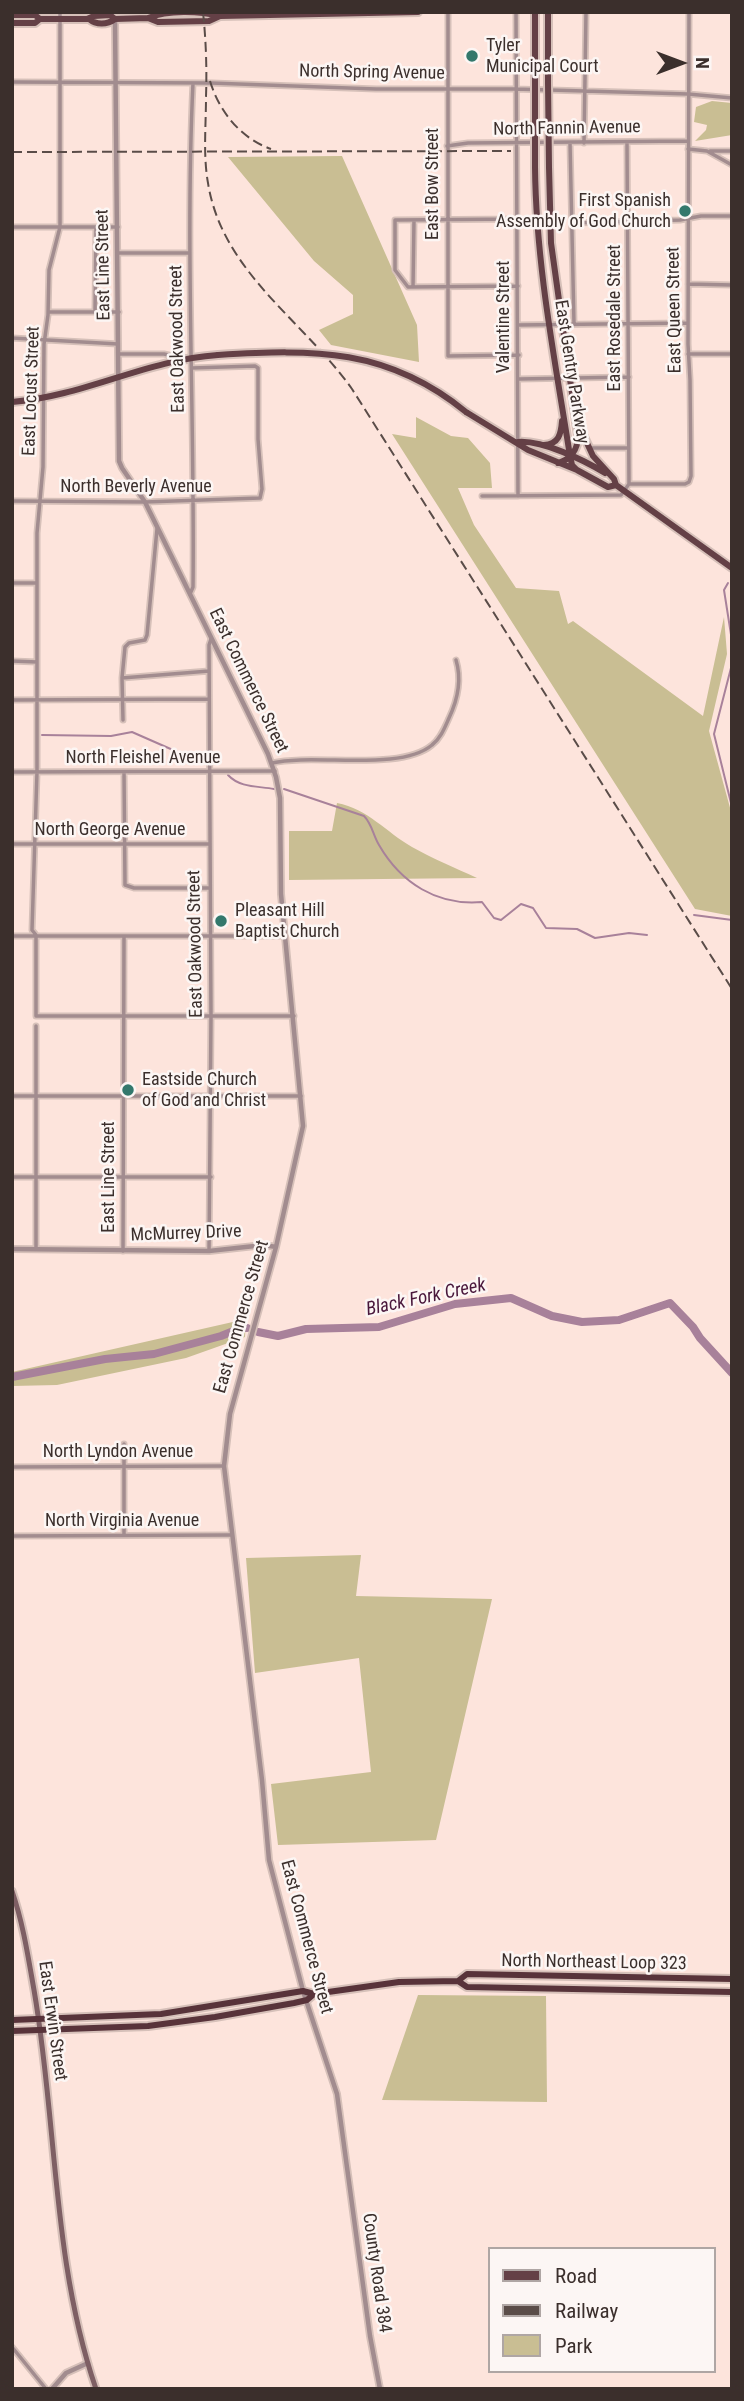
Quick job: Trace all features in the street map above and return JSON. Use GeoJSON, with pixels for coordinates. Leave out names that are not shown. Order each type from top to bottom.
{"type":"FeatureCollection","features":[{"type":"Feature","properties":{"kind":"highway","name":"North Northeast Loop 323"},"geometry":{"type":"LineString","coordinates":[[458,1981],[467,1974],[732,1979]]}},
{"type":"Feature","properties":{"kind":"highway"},"geometry":{"type":"LineString","coordinates":[[605,1990],[606,1977]]}},
{"type":"Feature","properties":{"kind":"highway","name":"North Northeast Loop 323"},"geometry":{"type":"LineString","coordinates":[[12,2020],[161,2014],[303,1990],[314,1994],[389,1983],[458,1981],[467,1987],[732,1992]]}},
{"type":"Feature","properties":{"kind":"highway"},"geometry":{"type":"LineString","coordinates":[[12,2031],[160,2025],[307,2000],[314,1994]]}},
{"type":"Feature","properties":{"kind":"main road"},"geometry":{"type":"LineString","coordinates":[[12,23],[35,23],[40,19],[60,15],[89,19],[110,15],[114,19],[148,18],[158,22],[184,22],[209,21],[220,16],[248,14],[418,12]]}},
{"type":"Feature","properties":{"kind":"main road","name":"East Gentry Parkway"},"geometry":{"type":"LineString","coordinates":[[548,12],[551,234],[577,419],[578,444],[570,456]]}},
{"type":"Feature","properties":{"kind":"main road"},"geometry":{"type":"LineString","coordinates":[[12,15],[34,15],[40,19]]}},
{"type":"Feature","properties":{"kind":"main road","name":"East Gentry Parkway"},"geometry":{"type":"LineString","coordinates":[[534,15],[537,229],[570,456]]}},
{"type":"Feature","properties":{"kind":"main road","name":"East Gentry Parkway"},"geometry":{"type":"LineString","coordinates":[[12,402],[73,393],[158,364],[188,358],[320,354],[355,357],[385,365],[422,381],[490,428],[528,450],[608,486],[616,485]]}},
{"type":"Feature","properties":{"kind":"main road"},"geometry":{"type":"LineString","coordinates":[[537,444],[550,444],[559,439],[563,412]]}},
{"type":"Feature","properties":{"kind":"main road","name":"East Gentry Parkway"},"geometry":{"type":"LineString","coordinates":[[577,419],[588,447],[616,485],[732,568]]}},
{"type":"Feature","properties":{"kind":"main road"},"geometry":{"type":"LineString","coordinates":[[518,442],[537,444],[610,475]]}},
{"type":"Feature","properties":{"kind":"main road"},"geometry":{"type":"LineString","coordinates":[[558,463],[570,456]]}},
{"type":"Feature","properties":{"kind":"main road"},"geometry":{"type":"LineString","coordinates":[[570,456],[572,465],[577,470]]}},
{"type":"Feature","properties":{"kind":"main road","name":"East Erwin Street"},"geometry":{"type":"LineString","coordinates":[[12,1891],[24,1931],[41,2030],[69,2283],[96,2389]]}},
{"type":"Feature","properties":{"kind":"street","name":"East Bow Street"},"geometry":{"type":"LineString","coordinates":[[448,12],[448,356],[519,355]]}},
{"type":"Feature","properties":{"kind":"street","name":"Valentine Street"},"geometry":{"type":"LineString","coordinates":[[516,12],[518,496]]}},
{"type":"Feature","properties":{"kind":"street"},"geometry":{"type":"LineString","coordinates":[[584,143],[586,12]]}},
{"type":"Feature","properties":{"kind":"street","name":"East Queen Street"},"geometry":{"type":"LineString","coordinates":[[629,484],[683,484],[689,482],[691,477],[687,284],[688,12]]}},
{"type":"Feature","properties":{"kind":"street","name":"East Locust Street"},"geometry":{"type":"LineString","coordinates":[[60,15],[60,227],[49,265],[49,312],[44,339],[37,583],[36,844],[32,930],[36,935],[36,1016],[124,1017]]}},
{"type":"Feature","properties":{"kind":"street","name":"East Line Street"},"geometry":{"type":"LineString","coordinates":[[114,19],[119,461],[145,502]]}},
{"type":"Feature","properties":{"kind":"street","name":"North Spring Avenue"},"geometry":{"type":"LineString","coordinates":[[12,82],[515,89],[688,94],[732,98]]}},
{"type":"Feature","properties":{"kind":"street","name":"East Oakwood Street"},"geometry":{"type":"LineString","coordinates":[[190,594],[193,587],[194,501],[192,368],[188,358],[193,83]]}},
{"type":"Feature","properties":{"kind":"street","name":"North Fannin Avenue"},"geometry":{"type":"LineString","coordinates":[[447,146],[468,143],[688,141]]}},
{"type":"Feature","properties":{"kind":"street"},"geometry":{"type":"LineString","coordinates":[[570,143],[574,324]]}},
{"type":"Feature","properties":{"kind":"street","name":"East Rosedale Street"},"geometry":{"type":"LineString","coordinates":[[628,143],[629,484]]}},
{"type":"Feature","properties":{"kind":"street"},"geometry":{"type":"LineString","coordinates":[[688,149],[732,151]]}},
{"type":"Feature","properties":{"kind":"street"},"geometry":{"type":"LineString","coordinates":[[708,151],[732,165]]}},
{"type":"Feature","properties":{"kind":"street"},"geometry":{"type":"LineString","coordinates":[[572,223],[732,216]]}},
{"type":"Feature","properties":{"kind":"street"},"geometry":{"type":"LineString","coordinates":[[518,219],[395,220],[396,270],[407,286],[518,286]]}},
{"type":"Feature","properties":{"kind":"street"},"geometry":{"type":"LineString","coordinates":[[413,287],[414,220]]}},
{"type":"Feature","properties":{"kind":"street"},"geometry":{"type":"LineString","coordinates":[[95,312],[96,227]]}},
{"type":"Feature","properties":{"kind":"street"},"geometry":{"type":"LineString","coordinates":[[12,228],[118,227]]}},
{"type":"Feature","properties":{"kind":"street"},"geometry":{"type":"LineString","coordinates":[[118,253],[191,253]]}},
{"type":"Feature","properties":{"kind":"street"},"geometry":{"type":"LineString","coordinates":[[687,284],[732,285]]}},
{"type":"Feature","properties":{"kind":"street"},"geometry":{"type":"LineString","coordinates":[[49,312],[119,312]]}},
{"type":"Feature","properties":{"kind":"street"},"geometry":{"type":"LineString","coordinates":[[519,325],[688,323]]}},
{"type":"Feature","properties":{"kind":"street"},"geometry":{"type":"LineString","coordinates":[[12,338],[118,344]]}},
{"type":"Feature","properties":{"kind":"street"},"geometry":{"type":"LineString","coordinates":[[118,354],[163,354],[188,358]]}},
{"type":"Feature","properties":{"kind":"street"},"geometry":{"type":"LineString","coordinates":[[688,354],[732,354]]}},
{"type":"Feature","properties":{"kind":"street","name":"North Beverly Avenue"},"geometry":{"type":"LineString","coordinates":[[12,501],[145,502],[260,498],[257,368],[192,368]]}},
{"type":"Feature","properties":{"kind":"street"},"geometry":{"type":"LineString","coordinates":[[519,379],[629,377]]}},
{"type":"Feature","properties":{"kind":"street"},"geometry":{"type":"LineString","coordinates":[[588,447],[629,448]]}},
{"type":"Feature","properties":{"kind":"street"},"geometry":{"type":"LineString","coordinates":[[482,496],[621,495],[629,484]]}},
{"type":"Feature","properties":{"kind":"street","name":"East Commerce Street"},"geometry":{"type":"LineString","coordinates":[[145,502],[272,763],[280,798],[280,884],[301,1096],[302,1137],[276,1247],[231,1406],[224,1466],[270,1860],[303,1990],[334,2084],[346,2160]]}},
{"type":"Feature","properties":{"kind":"street"},"geometry":{"type":"LineString","coordinates":[[123,720],[122,678],[125,647],[129,643],[145,640],[147,635],[158,527]]}},
{"type":"Feature","properties":{"kind":"street"},"geometry":{"type":"LineString","coordinates":[[12,583],[37,583]]}},
{"type":"Feature","properties":{"kind":"street","name":"East Oakwood Street"},"geometry":{"type":"LineString","coordinates":[[209,1251],[211,1017],[208,773],[209,645],[212,637]]}},
{"type":"Feature","properties":{"kind":"street"},"geometry":{"type":"LineString","coordinates":[[272,763],[288,760],[382,759],[425,750],[440,737],[454,705],[460,679],[456,660]]}},
{"type":"Feature","properties":{"kind":"street"},"geometry":{"type":"LineString","coordinates":[[12,662],[37,662]]}},
{"type":"Feature","properties":{"kind":"street"},"geometry":{"type":"LineString","coordinates":[[122,678],[209,671]]}},
{"type":"Feature","properties":{"kind":"street"},"geometry":{"type":"LineString","coordinates":[[12,700],[209,699]]}},
{"type":"Feature","properties":{"kind":"street","name":"North Fleishel Avenue"},"geometry":{"type":"LineString","coordinates":[[12,772],[275,771]]}},
{"type":"Feature","properties":{"kind":"street"},"geometry":{"type":"LineString","coordinates":[[124,772],[125,885],[134,888],[209,888]]}},
{"type":"Feature","properties":{"kind":"street","name":"North George Avenue"},"geometry":{"type":"LineString","coordinates":[[12,844],[208,844]]}},
{"type":"Feature","properties":{"kind":"street"},"geometry":{"type":"LineString","coordinates":[[12,936],[285,936]]}},
{"type":"Feature","properties":{"kind":"street","name":"East Line Street"},"geometry":{"type":"LineString","coordinates":[[123,1251],[124,936]]}},
{"type":"Feature","properties":{"kind":"street"},"geometry":{"type":"LineString","coordinates":[[124,1017],[294,1016]]}},
{"type":"Feature","properties":{"kind":"street"},"geometry":{"type":"LineString","coordinates":[[36,1027],[36,1249]]}},
{"type":"Feature","properties":{"kind":"street"},"geometry":{"type":"LineString","coordinates":[[12,1096],[301,1096]]}},
{"type":"Feature","properties":{"kind":"street"},"geometry":{"type":"LineString","coordinates":[[12,1177],[211,1177]]}},
{"type":"Feature","properties":{"kind":"street","name":"McMurrey Drive"},"geometry":{"type":"LineString","coordinates":[[12,1249],[209,1251],[260,1245],[276,1247]]}},
{"type":"Feature","properties":{"kind":"street"},"geometry":{"type":"LineString","coordinates":[[124,1444],[124,1535]]}},
{"type":"Feature","properties":{"kind":"street","name":"North Lyndon Avenue"},"geometry":{"type":"LineString","coordinates":[[12,1467],[224,1466]]}},
{"type":"Feature","properties":{"kind":"street","name":"North Virginia Avenue"},"geometry":{"type":"LineString","coordinates":[[12,1536],[231,1535]]}},
{"type":"Feature","properties":{"kind":"street","name":"County Road 384"},"geometry":{"type":"LineString","coordinates":[[346,2160],[370,2336],[380,2389]]}},
{"type":"Feature","properties":{"kind":"street"},"geometry":{"type":"LineString","coordinates":[[12,2347],[49,2389],[66,2373],[88,2363]]}},
{"type":"Feature","properties":{"kind":"green space"},"geometry":{"type":"Polygon","coordinates":[[[712,101],[732,103],[732,135],[695,141],[706,130],[707,125],[694,122],[696,107],[712,101]]]}},
{"type":"Feature","properties":{"kind":"green space"},"geometry":{"type":"Polygon","coordinates":[[[342,156],[417,325],[419,362],[331,345],[319,330],[353,314],[353,295],[314,261],[228,157],[342,156]]]}},
{"type":"Feature","properties":{"kind":"green space"},"geometry":{"type":"Polygon","coordinates":[[[416,417],[451,436],[468,438],[490,463],[492,488],[458,488],[474,525],[516,588],[559,591],[568,624],[573,621],[703,716],[724,617],[727,654],[709,731],[732,815],[732,916],[695,909],[392,434],[416,438],[416,417]]]}},
{"type":"Feature","properties":{"kind":"green space"},"geometry":{"type":"Polygon","coordinates":[[[337,803],[358,810],[412,847],[477,878],[289,880],[289,831],[332,831],[337,803]]]}},
{"type":"Feature","properties":{"kind":"green space"},"geometry":{"type":"Polygon","coordinates":[[[246,1319],[245,1337],[186,1358],[57,1385],[12,1386],[12,1372],[246,1319]]]}},
{"type":"Feature","properties":{"kind":"green space"},"geometry":{"type":"Polygon","coordinates":[[[361,1555],[356,1596],[492,1599],[436,1840],[278,1845],[271,1784],[371,1772],[359,1658],[255,1673],[246,1558],[361,1555]]]}},
{"type":"Feature","properties":{"kind":"green space"},"geometry":{"type":"Polygon","coordinates":[[[418,1995],[546,1996],[547,2102],[382,2100],[418,1995]]]}},
{"type":"Feature","properties":{"kind":"waterway"},"geometry":{"type":"LineString","coordinates":[[728,583],[724,590],[732,641]]}},
{"type":"Feature","properties":{"kind":"waterway"},"geometry":{"type":"LineString","coordinates":[[732,664],[714,734],[732,807]]}},
{"type":"Feature","properties":{"kind":"waterway"},"geometry":{"type":"LineString","coordinates":[[42,735],[111,736],[132,732],[198,761]]}},
{"type":"Feature","properties":{"kind":"waterway"},"geometry":{"type":"LineString","coordinates":[[228,775],[244,784],[274,789]]}},
{"type":"Feature","properties":{"kind":"waterway"},"geometry":{"type":"LineString","coordinates":[[284,789],[364,816],[388,859],[409,881],[435,896],[482,902],[494,918],[501,920],[521,904],[533,908],[546,928],[577,929],[595,938],[629,933],[647,935]]}},
{"type":"Feature","properties":{"kind":"waterway"},"geometry":{"type":"LineString","coordinates":[[694,915],[732,920]]}},
{"type":"Feature","properties":{"kind":"waterway","name":"Black Fork Creek"},"geometry":{"type":"LineString","coordinates":[[258,1332],[278,1336],[306,1329],[379,1327],[455,1304],[511,1298],[552,1316],[582,1322],[619,1320],[670,1303],[732,1373]]}},
{"type":"Feature","properties":{"kind":"waterway","name":"Black Fork Creek"},"geometry":{"type":"LineString","coordinates":[[12,1377],[105,1359],[154,1354],[247,1328]]}},
{"type":"Feature","properties":{"kind":"railway"},"geometry":{"type":"LineString","coordinates":[[203,12],[206,172],[216,215],[230,243],[267,293],[352,389],[732,989]]}},
{"type":"Feature","properties":{"kind":"railway"},"geometry":{"type":"LineString","coordinates":[[210,81],[219,103],[240,131],[271,149]]}},
{"type":"Feature","properties":{"kind":"railway"},"geometry":{"type":"LineString","coordinates":[[12,152],[511,151]]}},
{"type":"Feature","properties":{"kind":"place","name":"Tyler Municipal Court"},"geometry":{"type":"Point","coordinates":[472,56]}},
{"type":"Feature","properties":{"kind":"place","name":"First Spanish Assembly of God Church"},"geometry":{"type":"Point","coordinates":[685,211]}},
{"type":"Feature","properties":{"kind":"place","name":"Pleasant Hill Baptist Church"},"geometry":{"type":"Point","coordinates":[221,921]}},
{"type":"Feature","properties":{"kind":"place","name":"Eastside Church of God and Christ"},"geometry":{"type":"Point","coordinates":[128,1090]}}]}
